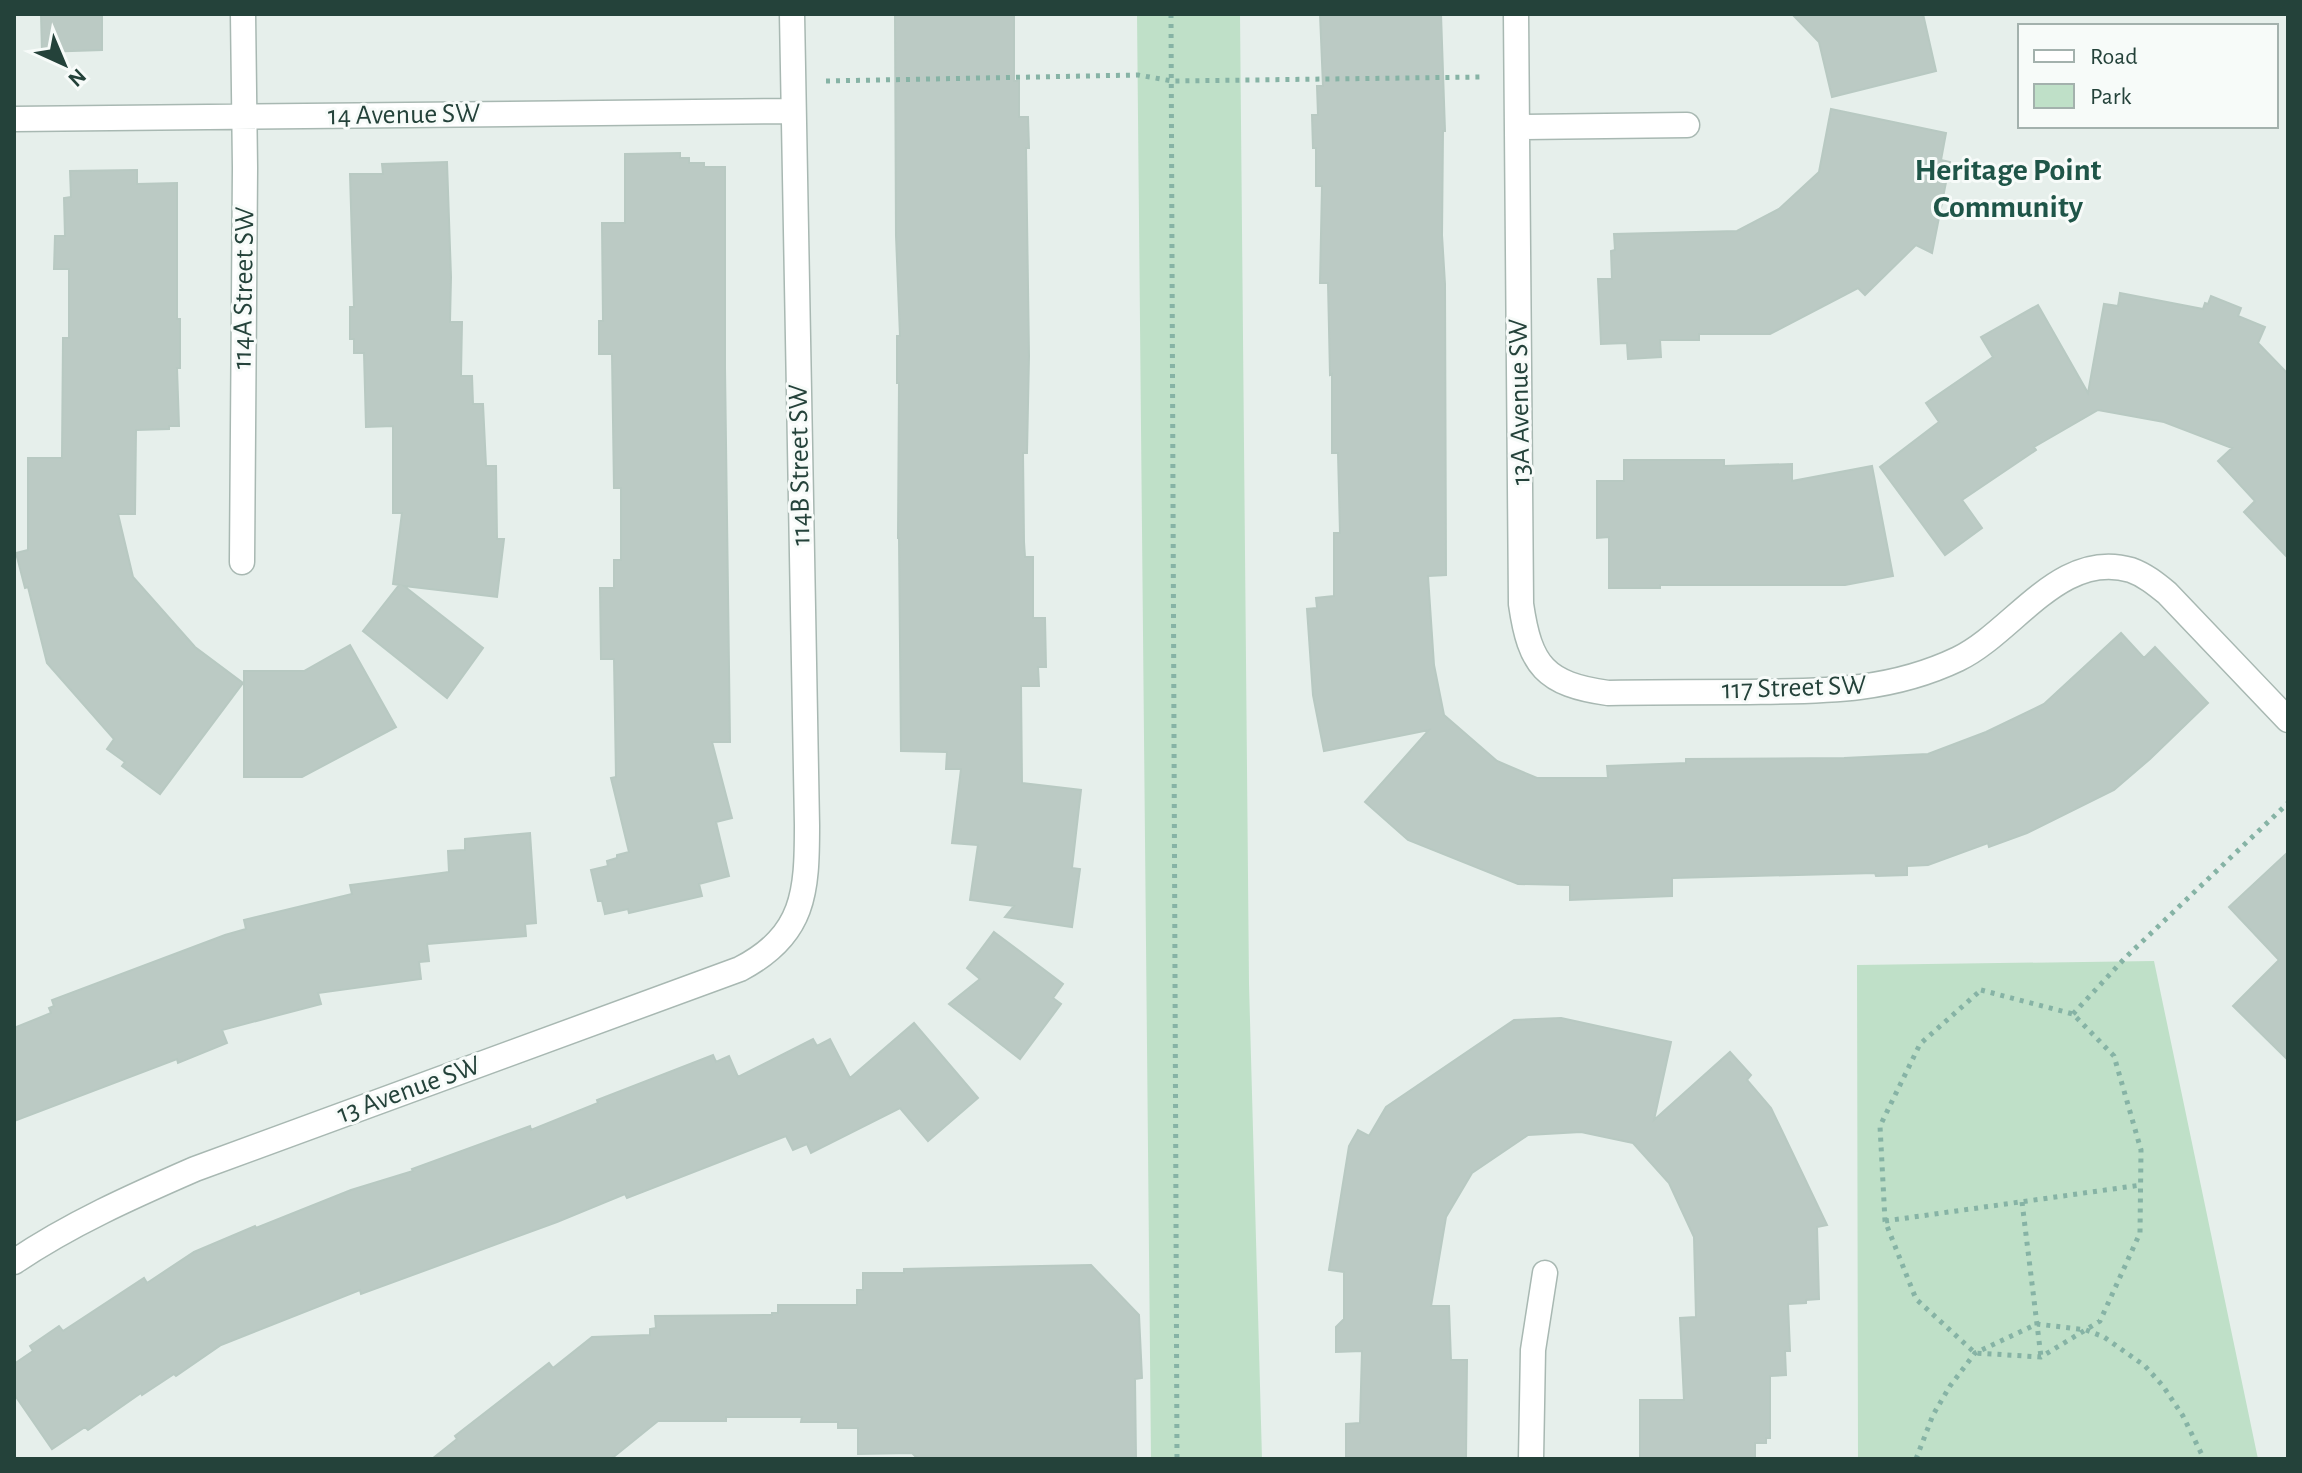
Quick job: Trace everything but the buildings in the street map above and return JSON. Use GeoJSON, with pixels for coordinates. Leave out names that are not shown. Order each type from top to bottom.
{"type":"FeatureCollection","features":[{"type":"Feature","properties":{"kind":"street","name":"114A Street SW"},"geometry":{"type":"LineString","coordinates":[[242,562],[243,14]]}},
{"type":"Feature","properties":{"kind":"street","name":"114B Street SW"},"geometry":{"type":"LineString","coordinates":[[792,14],[807,825],[806,884],[797,915]]}},
{"type":"Feature","properties":{"kind":"street","name":"13A Avenue SW"},"geometry":{"type":"LineString","coordinates":[[1516,14],[1521,604],[1531,650],[1546,672]]}},
{"type":"Feature","properties":{"kind":"street","name":"14 Avenue SW"},"geometry":{"type":"LineString","coordinates":[[14,119],[793,111]]}},
{"type":"Feature","properties":{"kind":"street"},"geometry":{"type":"LineString","coordinates":[[1517,127],[1687,125]]}},
{"type":"Feature","properties":{"kind":"street","name":"117 Street SW"},"geometry":{"type":"LineString","coordinates":[[1546,672],[1567,684],[1608,693],[1839,691],[1878,685],[1920,675],[1961,658],[2066,578],[2106,567],[2130,570],[2148,578],[2167,593],[2288,720]]}},
{"type":"Feature","properties":{"kind":"street","name":"13 Avenue SW"},"geometry":{"type":"LineString","coordinates":[[14,1262],[81,1223],[195,1169],[740,969],[768,952],[797,915]]}},
{"type":"Feature","properties":{"kind":"street"},"geometry":{"type":"LineString","coordinates":[[1531,1459],[1531,1371],[1545,1273]]}},
{"type":"Feature","properties":{"kind":"path"},"geometry":{"type":"LineString","coordinates":[[1171,14],[1177,1459]]}},
{"type":"Feature","properties":{"kind":"path"},"geometry":{"type":"LineString","coordinates":[[793,81],[1138,75],[1172,81],[1516,76]]}},
{"type":"Feature","properties":{"kind":"path"},"geometry":{"type":"LineString","coordinates":[[2073,1014],[2125,958],[2288,803]]}},
{"type":"Feature","properties":{"kind":"path"},"geometry":{"type":"LineString","coordinates":[[1981,990],[2073,1014],[2114,1056],[2141,1150],[2140,1233],[2100,1321],[2041,1357],[1975,1353],[1916,1299],[1885,1221],[1880,1126],[1920,1044],[1981,990]]}},
{"type":"Feature","properties":{"kind":"path"},"geometry":{"type":"LineString","coordinates":[[1885,1221],[2141,1185]]}},
{"type":"Feature","properties":{"kind":"path"},"geometry":{"type":"LineString","coordinates":[[2022,1202],[2041,1357]]}},
{"type":"Feature","properties":{"kind":"path"},"geometry":{"type":"LineString","coordinates":[[1916,1459],[1933,1415],[1975,1353],[2037,1324],[2086,1330],[2104,1337],[2145,1366],[2183,1416],[2204,1459]]}},
{"type":"Feature","properties":{"kind":"green space"},"geometry":{"type":"Polygon","coordinates":[[[1137,14],[1240,14],[1249,984],[1262,1459],[1151,1459],[1137,14]]]}},
{"type":"Feature","properties":{"kind":"green space"},"geometry":{"type":"Polygon","coordinates":[[[2154,961],[2258,1459],[1858,1459],[1857,965],[2154,961]]]}},
{"type":"Feature","properties":{"kind":"district","name":"Heritage Point Community"},"geometry":{"type":"Point","coordinates":[2008,188]}}]}
